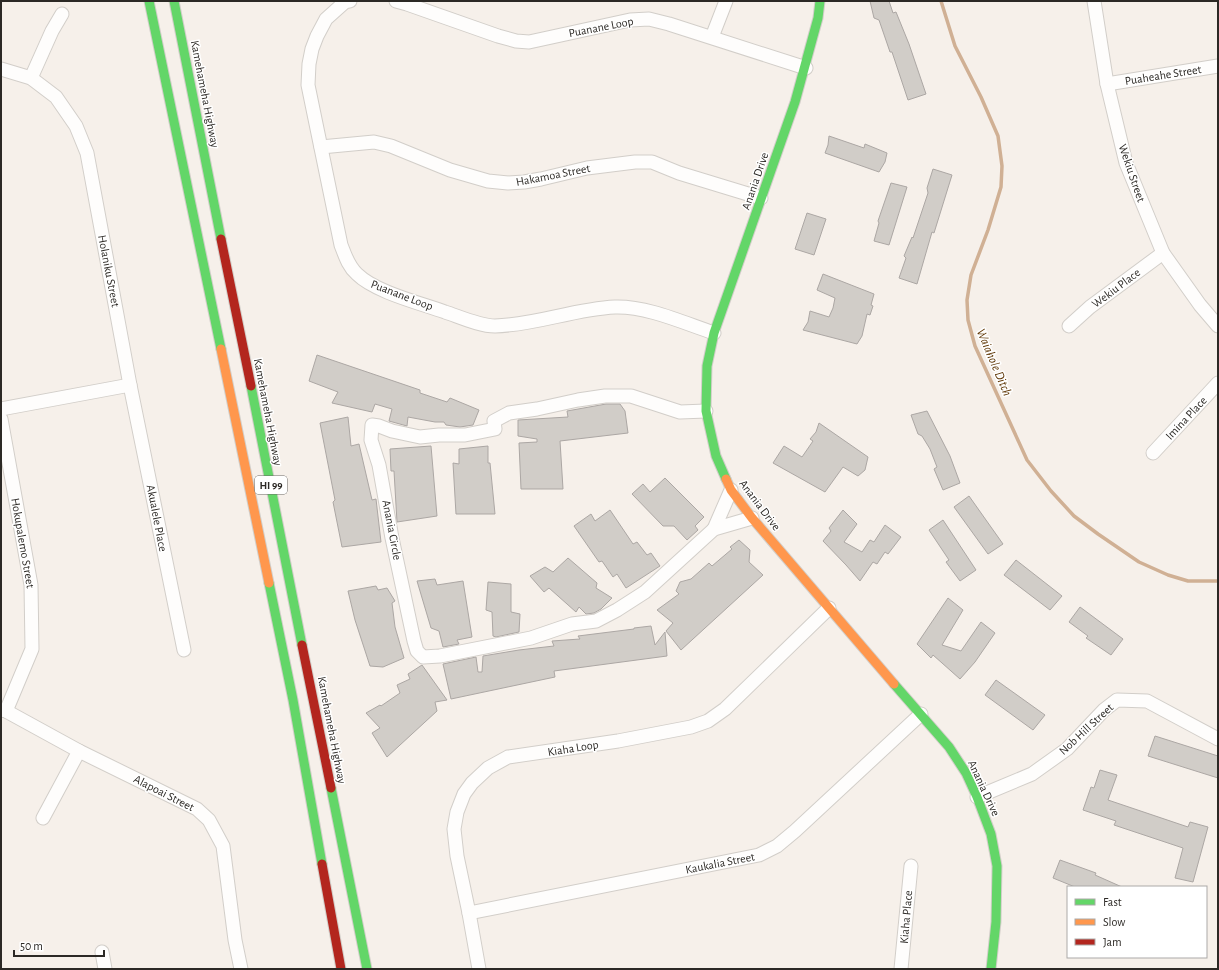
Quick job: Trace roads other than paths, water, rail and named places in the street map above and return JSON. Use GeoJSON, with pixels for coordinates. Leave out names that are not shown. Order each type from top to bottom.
{"type":"FeatureCollection","features":[{"type":"Feature","properties":{"kind":"main road","name":"HI 99"},"geometry":{"type":"LineString","coordinates":[[149,1],[291,692],[340,969]]}},
{"type":"Feature","properties":{"kind":"main road","name":"Kamehameha Highway"},"geometry":{"type":"LineString","coordinates":[[174,1],[367,969]]}},
{"type":"Feature","properties":{"kind":"main road","name":"Anania Drive"},"geometry":{"type":"LineString","coordinates":[[820,1],[818,18],[796,102],[714,333],[707,366],[706,411],[716,456],[732,490],[752,518],[828,608],[921,714],[949,748],[966,774],[977,797],[991,834],[998,866],[996,922],[991,969]]}},
{"type":"Feature","properties":{"kind":"main road"},"geometry":{"type":"LineString","coordinates":[[351,890],[373,969]]}},
{"type":"Feature","properties":{"kind":"street","name":"Puanane Loop"},"geometry":{"type":"LineString","coordinates":[[347,1],[326,19],[314,42],[309,64],[308,85],[341,245],[347,261],[356,273],[365,281],[384,291],[475,322],[492,326],[507,325],[615,307],[634,309],[660,315],[714,333]]}},
{"type":"Feature","properties":{"kind":"street","name":"Puanane Loop"},"geometry":{"type":"LineString","coordinates":[[396,1],[498,36],[516,41],[529,42],[630,20],[649,19],[806,68]]}},
{"type":"Feature","properties":{"kind":"street"},"geometry":{"type":"LineString","coordinates":[[712,38],[726,1]]}},
{"type":"Feature","properties":{"kind":"street","name":"Wekiu Street"},"geometry":{"type":"LineString","coordinates":[[1094,1],[1107,84],[1126,163],[1163,253],[1200,305],[1218,326]]}},
{"type":"Feature","properties":{"kind":"street"},"geometry":{"type":"LineString","coordinates":[[32,78],[52,31],[62,14]]}},
{"type":"Feature","properties":{"kind":"street","name":"Puaheahe Street"},"geometry":{"type":"LineString","coordinates":[[1107,84],[1218,66]]}},
{"type":"Feature","properties":{"kind":"street","name":"Holaniku Street"},"geometry":{"type":"LineString","coordinates":[[1,69],[32,78],[56,97],[76,126],[87,153],[130,385]]}},
{"type":"Feature","properties":{"kind":"street","name":"Hakamoa Street"},"geometry":{"type":"LineString","coordinates":[[321,147],[357,142],[374,142],[391,146],[450,170],[488,181],[508,183],[541,179],[600,166],[635,162],[652,162],[761,198]]}},
{"type":"Feature","properties":{"kind":"street","name":"Wekiu Place"},"geometry":{"type":"LineString","coordinates":[[1069,326],[1090,307],[1163,253]]}},
{"type":"Feature","properties":{"kind":"street","name":"Imina Place"},"geometry":{"type":"LineString","coordinates":[[1153,453],[1218,383]]}},
{"type":"Feature","properties":{"kind":"street"},"geometry":{"type":"LineString","coordinates":[[1,409],[130,385]]}},
{"type":"Feature","properties":{"kind":"street","name":"Akualele Place"},"geometry":{"type":"LineString","coordinates":[[130,385],[184,650]]}},
{"type":"Feature","properties":{"kind":"street","name":"Anania Circle"},"geometry":{"type":"LineString","coordinates":[[706,411],[680,412],[631,396],[605,396],[509,413],[494,421],[495,429],[465,435],[420,437],[372,425],[371,440],[379,465],[392,538],[417,651],[423,657],[440,656],[531,638],[572,624],[596,621],[617,610],[645,592],[714,529],[732,490]]}},
{"type":"Feature","properties":{"kind":"street","name":"Hokupalemo Street"},"geometry":{"type":"LineString","coordinates":[[1,419],[31,585],[32,648],[4,711]]}},
{"type":"Feature","properties":{"kind":"street","name":"Anania Circle"},"geometry":{"type":"LineString","coordinates":[[714,529],[752,518]]}},
{"type":"Feature","properties":{"kind":"street","name":"Kiaha Loop"},"geometry":{"type":"LineString","coordinates":[[479,969],[457,856],[454,829],[457,812],[464,794],[472,783],[488,768],[508,757],[618,741],[691,727],[708,721],[725,709],[828,608]]}},
{"type":"Feature","properties":{"kind":"street","name":"Nob Hill Street"},"geometry":{"type":"LineString","coordinates":[[977,797],[1032,774],[1068,749],[1104,710],[1118,700],[1147,701],[1218,739]]}},
{"type":"Feature","properties":{"kind":"street","name":"Alapoai Street"},"geometry":{"type":"LineString","coordinates":[[4,711],[79,751],[197,809],[209,820],[223,846],[235,940],[241,969]]}},
{"type":"Feature","properties":{"kind":"street","name":"Kaukalia Street"},"geometry":{"type":"LineString","coordinates":[[469,913],[759,855],[777,846],[795,831],[921,714]]}},
{"type":"Feature","properties":{"kind":"street"},"geometry":{"type":"LineString","coordinates":[[43,818],[79,751]]}},
{"type":"Feature","properties":{"kind":"street","name":"Kiaha Place"},"geometry":{"type":"LineString","coordinates":[[902,969],[911,866]]}},
{"type":"Feature","properties":{"kind":"street"},"geometry":{"type":"LineString","coordinates":[[102,952],[105,969]]}},
{"type":"Feature","properties":{"kind":"waterway","name":"Waiahole Ditch"},"geometry":{"type":"LineString","coordinates":[[941,1],[955,46],[981,97],[998,136],[1002,166],[1001,187],[988,230],[971,275],[967,300],[968,320],[975,346],[1027,460],[1051,491],[1074,516],[1139,562],[1168,575],[1188,581],[1218,581]]}}]}
